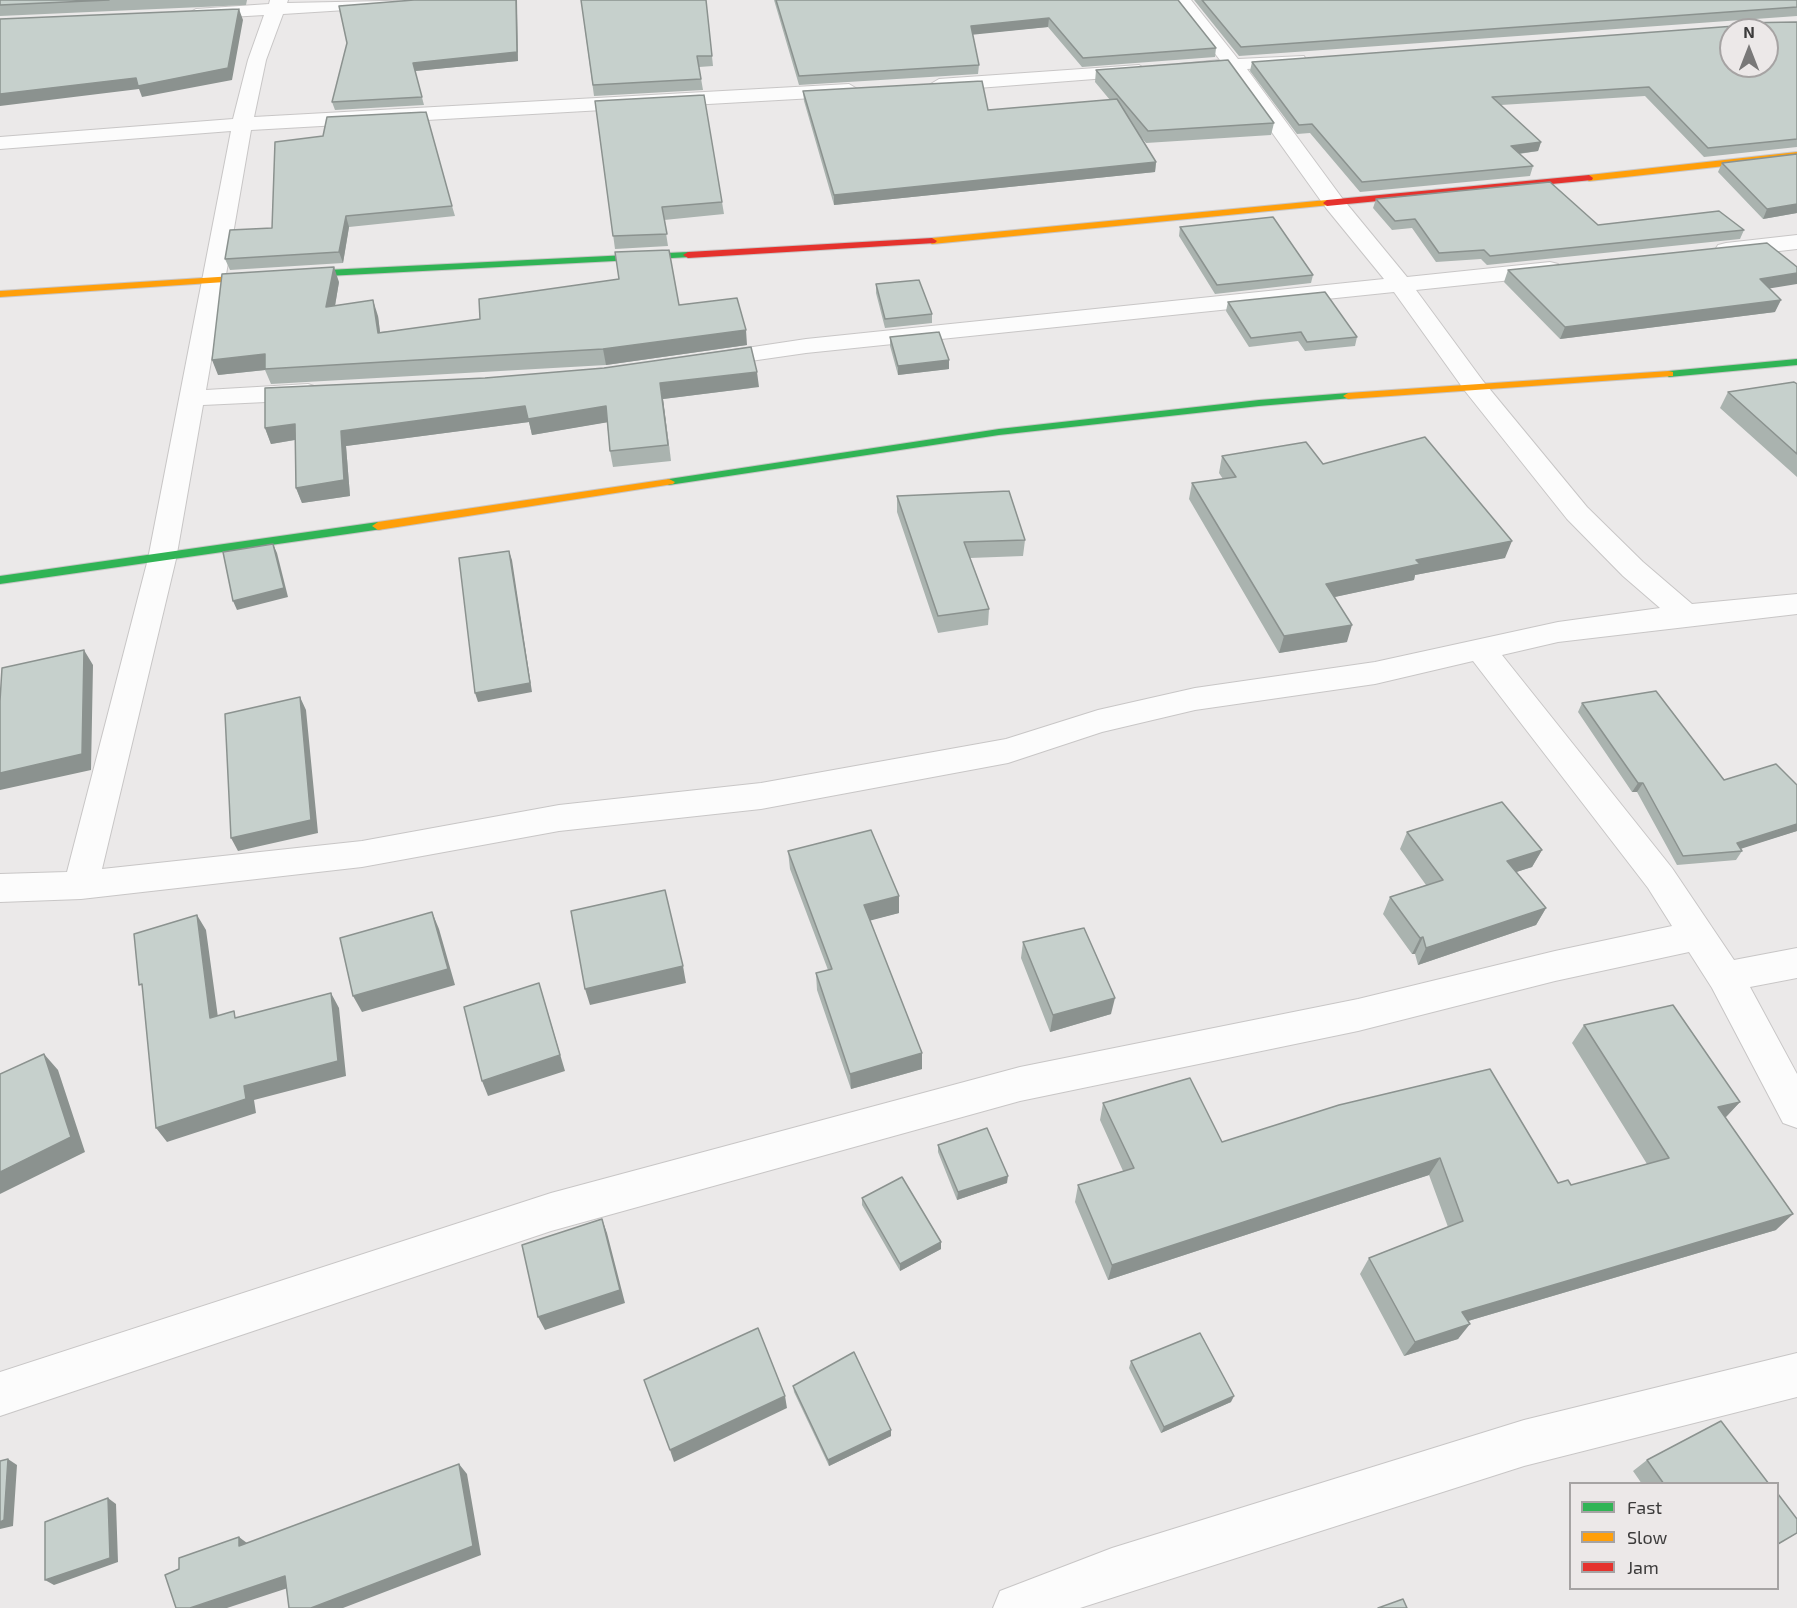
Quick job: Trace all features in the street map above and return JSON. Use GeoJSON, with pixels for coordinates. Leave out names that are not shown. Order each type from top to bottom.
{"type":"FeatureCollection","features":[{"type":"Feature","properties":{"kind":"street"},"geometry":{"type":"LineString","coordinates":[[179,15],[277,5],[425,0]]}},
{"type":"Feature","properties":{"kind":"street"},"geometry":{"type":"LineString","coordinates":[[1182,0],[1233,65],[1334,203],[1401,285],[1474,386],[1577,513],[1633,569],[1686,615]]}},
{"type":"Feature","properties":{"kind":"street"},"geometry":{"type":"LineString","coordinates":[[81,885],[162,559],[242,124],[257,60],[277,5]]}},
{"type":"Feature","properties":{"kind":"street"},"geometry":{"type":"LineString","coordinates":[[916,86],[1316,58]]}},
{"type":"Feature","properties":{"kind":"street"},"geometry":{"type":"LineString","coordinates":[[0,143],[242,124],[870,89]]}},
{"type":"Feature","properties":{"kind":"street"},"geometry":{"type":"LineString","coordinates":[[0,294],[214,280],[889,245],[1334,203],[1797,155]]}},
{"type":"Feature","properties":{"kind":"street"},"geometry":{"type":"LineString","coordinates":[[1704,252],[1797,242]]}},
{"type":"Feature","properties":{"kind":"street"},"geometry":{"type":"LineString","coordinates":[[688,362],[829,344],[1576,266]]}},
{"type":"Feature","properties":{"kind":"street"},"geometry":{"type":"LineString","coordinates":[[0,580],[162,559],[999,432],[1259,403],[1474,386],[1641,377],[1797,362]]}},
{"type":"Feature","properties":{"kind":"street"},"geometry":{"type":"LineString","coordinates":[[193,398],[330,391]]}},
{"type":"Feature","properties":{"kind":"street"},"geometry":{"type":"LineString","coordinates":[[0,888],[81,885],[362,854],[559,818],[761,796],[1008,750],[1098,721],[1195,699],[1375,673],[1558,632],[1686,615],[1797,604]]}},
{"type":"Feature","properties":{"kind":"street"},"geometry":{"type":"LineString","coordinates":[[1479,648],[1522,699],[1660,878],[1725,977],[1797,1111]]}},
{"type":"Feature","properties":{"kind":"street"},"geometry":{"type":"LineString","coordinates":[[0,1394],[551,1212],[1020,1084],[1358,1015],[1556,966],[1698,935]]}},
{"type":"Feature","properties":{"kind":"street"},"geometry":{"type":"LineString","coordinates":[[1725,977],[1797,963]]}},
{"type":"Feature","properties":{"kind":"street"},"geometry":{"type":"LineString","coordinates":[[1017,1608],[1112,1572],[1524,1443],[1797,1374]]}},
{"type":"Feature","properties":{"kind":"building"},"geometry":{"type":"Polygon","coordinates":[[[0,0],[109,0],[0,5],[0,0]]]}},
{"type":"Feature","properties":{"kind":"building"},"geometry":{"type":"Polygon","coordinates":[[[414,0],[516,0],[517,52],[413,63],[422,97],[332,102],[347,43],[339,6],[414,0]]]}},
{"type":"Feature","properties":{"kind":"building"},"geometry":{"type":"Polygon","coordinates":[[[581,0],[706,0],[712,56],[697,56],[701,79],[593,85],[581,0]]]}},
{"type":"Feature","properties":{"kind":"building"},"geometry":{"type":"Polygon","coordinates":[[[776,0],[1178,0],[1216,48],[1083,58],[1049,18],[971,26],[979,65],[799,76],[776,0]]]}},
{"type":"Feature","properties":{"kind":"building"},"geometry":{"type":"Polygon","coordinates":[[[1202,0],[1797,0],[1797,7],[1241,47],[1202,0]]]}},
{"type":"Feature","properties":{"kind":"building"},"geometry":{"type":"Polygon","coordinates":[[[239,9],[228,68],[138,86],[136,78],[0,94],[0,19],[239,9]]]}},
{"type":"Feature","properties":{"kind":"building"},"geometry":{"type":"Polygon","coordinates":[[[1779,22],[1797,22],[1797,139],[1708,148],[1649,87],[1492,97],[1541,142],[1511,146],[1533,166],[1362,182],[1312,124],[1299,125],[1252,62],[1719,27],[1719,78],[1779,78],[1779,22]]]}},
{"type":"Feature","properties":{"kind":"building"},"geometry":{"type":"Polygon","coordinates":[[[1228,60],[1274,123],[1148,131],[1096,70],[1228,60]]]}},
{"type":"Feature","properties":{"kind":"building"},"geometry":{"type":"Polygon","coordinates":[[[982,81],[988,110],[1117,99],[1156,162],[834,195],[803,91],[982,81]]]}},
{"type":"Feature","properties":{"kind":"building"},"geometry":{"type":"Polygon","coordinates":[[[704,95],[722,202],[662,207],[667,234],[613,236],[595,101],[704,95]]]}},
{"type":"Feature","properties":{"kind":"building"},"geometry":{"type":"Polygon","coordinates":[[[426,112],[452,206],[346,216],[339,252],[225,259],[230,230],[272,228],[275,142],[323,136],[327,117],[426,112]]]}},
{"type":"Feature","properties":{"kind":"building"},"geometry":{"type":"Polygon","coordinates":[[[1797,154],[1797,204],[1767,209],[1722,163],[1797,154]]]}},
{"type":"Feature","properties":{"kind":"building"},"geometry":{"type":"Polygon","coordinates":[[[1550,182],[1598,225],[1719,211],[1744,230],[1490,256],[1484,250],[1439,253],[1415,219],[1395,221],[1376,199],[1550,182]]]}},
{"type":"Feature","properties":{"kind":"building"},"geometry":{"type":"Polygon","coordinates":[[[1273,217],[1313,275],[1217,285],[1180,227],[1273,217]]]}},
{"type":"Feature","properties":{"kind":"building"},"geometry":{"type":"Polygon","coordinates":[[[1767,243],[1797,267],[1797,273],[1760,279],[1781,300],[1565,327],[1508,270],[1767,243]]]}},
{"type":"Feature","properties":{"kind":"building"},"geometry":{"type":"Polygon","coordinates":[[[669,250],[679,305],[737,298],[746,330],[603,349],[265,369],[265,354],[212,360],[222,274],[334,267],[326,307],[373,300],[378,333],[480,319],[479,299],[619,279],[615,252],[669,250]]]}},
{"type":"Feature","properties":{"kind":"building"},"geometry":{"type":"Polygon","coordinates":[[[919,280],[932,314],[885,319],[876,284],[919,280]]]}},
{"type":"Feature","properties":{"kind":"building"},"geometry":{"type":"Polygon","coordinates":[[[1325,292],[1357,337],[1307,342],[1301,332],[1251,338],[1228,302],[1325,292]]]}},
{"type":"Feature","properties":{"kind":"building"},"geometry":{"type":"Polygon","coordinates":[[[939,332],[949,360],[898,366],[890,337],[939,332]]]}},
{"type":"Feature","properties":{"kind":"building"},"geometry":{"type":"Polygon","coordinates":[[[751,347],[757,372],[660,383],[668,445],[610,451],[606,406],[528,419],[525,406],[341,431],[344,480],[296,488],[295,424],[265,428],[265,388],[485,378],[604,368],[751,347]]]}},
{"type":"Feature","properties":{"kind":"building"},"geometry":{"type":"Polygon","coordinates":[[[1794,382],[1797,384],[1797,454],[1728,392],[1794,382]]]}},
{"type":"Feature","properties":{"kind":"building"},"geometry":{"type":"Polygon","coordinates":[[[1425,437],[1512,541],[1416,560],[1420,564],[1326,584],[1352,625],[1284,636],[1192,483],[1236,477],[1222,456],[1306,442],[1323,464],[1425,437]]]}},
{"type":"Feature","properties":{"kind":"building"},"geometry":{"type":"Polygon","coordinates":[[[1009,491],[1025,540],[964,542],[989,609],[938,616],[897,496],[1009,491]]]}},
{"type":"Feature","properties":{"kind":"building"},"geometry":{"type":"Polygon","coordinates":[[[273,544],[284,588],[233,601],[223,552],[273,544]]]}},
{"type":"Feature","properties":{"kind":"building"},"geometry":{"type":"Polygon","coordinates":[[[509,551],[530,683],[475,693],[459,558],[509,551]]]}},
{"type":"Feature","properties":{"kind":"building"},"geometry":{"type":"Polygon","coordinates":[[[84,650],[82,754],[0,773],[2,668],[84,650]]]}},
{"type":"Feature","properties":{"kind":"building"},"geometry":{"type":"Polygon","coordinates":[[[1656,691],[1724,780],[1776,764],[1797,785],[1797,824],[1737,843],[1742,851],[1683,856],[1643,783],[1638,783],[1582,703],[1656,691]]]}},
{"type":"Feature","properties":{"kind":"building"},"geometry":{"type":"Polygon","coordinates":[[[300,697],[311,820],[231,838],[225,714],[300,697]]]}},
{"type":"Feature","properties":{"kind":"building"},"geometry":{"type":"Polygon","coordinates":[[[1502,802],[1542,850],[1507,861],[1546,908],[1426,948],[1423,937],[1420,938],[1390,897],[1443,880],[1407,832],[1502,802]]]}},
{"type":"Feature","properties":{"kind":"building"},"geometry":{"type":"Polygon","coordinates":[[[871,830],[899,896],[864,905],[922,1053],[850,1074],[816,973],[832,969],[788,851],[871,830]]]}},
{"type":"Feature","properties":{"kind":"building"},"geometry":{"type":"Polygon","coordinates":[[[665,890],[683,966],[585,989],[571,911],[665,890]]]}},
{"type":"Feature","properties":{"kind":"building"},"geometry":{"type":"Polygon","coordinates":[[[432,912],[448,969],[353,996],[340,938],[432,912]]]}},
{"type":"Feature","properties":{"kind":"building"},"geometry":{"type":"Polygon","coordinates":[[[197,915],[210,1018],[234,1011],[235,1018],[331,993],[338,1061],[244,1086],[246,1099],[156,1128],[142,984],[139,985],[134,934],[197,915]]]}},
{"type":"Feature","properties":{"kind":"building"},"geometry":{"type":"Polygon","coordinates":[[[1084,928],[1115,998],[1053,1015],[1023,942],[1084,928]]]}},
{"type":"Feature","properties":{"kind":"building"},"geometry":{"type":"Polygon","coordinates":[[[539,983],[560,1055],[482,1081],[464,1007],[539,983]]]}},
{"type":"Feature","properties":{"kind":"building"},"geometry":{"type":"Polygon","coordinates":[[[1673,1005],[1740,1102],[1718,1107],[1793,1214],[1462,1312],[1470,1324],[1415,1342],[1369,1258],[1463,1221],[1440,1158],[1112,1265],[1078,1185],[1134,1168],[1103,1103],[1190,1078],[1222,1142],[1339,1105],[1490,1069],[1558,1183],[1568,1180],[1571,1185],[1669,1158],[1584,1025],[1673,1005]]]}},
{"type":"Feature","properties":{"kind":"building"},"geometry":{"type":"Polygon","coordinates":[[[44,1054],[71,1137],[0,1172],[0,1074],[44,1054]]]}},
{"type":"Feature","properties":{"kind":"building"},"geometry":{"type":"Polygon","coordinates":[[[987,1128],[1008,1176],[958,1192],[938,1145],[987,1128]]]}},
{"type":"Feature","properties":{"kind":"building"},"geometry":{"type":"Polygon","coordinates":[[[902,1177],[941,1242],[900,1264],[862,1198],[902,1177]]]}},
{"type":"Feature","properties":{"kind":"building"},"geometry":{"type":"Polygon","coordinates":[[[602,1219],[620,1290],[538,1317],[522,1245],[602,1219]]]}},
{"type":"Feature","properties":{"kind":"building"},"geometry":{"type":"Polygon","coordinates":[[[758,1328],[785,1396],[670,1450],[644,1380],[758,1328]]]}},
{"type":"Feature","properties":{"kind":"building"},"geometry":{"type":"Polygon","coordinates":[[[1200,1333],[1234,1396],[1164,1427],[1131,1361],[1200,1333]]]}},
{"type":"Feature","properties":{"kind":"building"},"geometry":{"type":"Polygon","coordinates":[[[854,1352],[891,1430],[828,1460],[793,1386],[854,1352]]]}},
{"type":"Feature","properties":{"kind":"building"},"geometry":{"type":"Polygon","coordinates":[[[1721,1421],[1767,1482],[1663,1482],[1647,1460],[1721,1421]]]}},
{"type":"Feature","properties":{"kind":"building"},"geometry":{"type":"Polygon","coordinates":[[[8,1459],[4,1520],[0,1522],[0,1461],[8,1459]]]}},
{"type":"Feature","properties":{"kind":"building"},"geometry":{"type":"Polygon","coordinates":[[[459,1464],[473,1546],[311,1608],[289,1608],[285,1576],[190,1608],[176,1608],[165,1575],[179,1569],[179,1558],[239,1537],[239,1546],[459,1464]]]}},
{"type":"Feature","properties":{"kind":"building"},"geometry":{"type":"Polygon","coordinates":[[[1779,1495],[1797,1519],[1797,1533],[1779,1543],[1779,1495]]]}},
{"type":"Feature","properties":{"kind":"building"},"geometry":{"type":"Polygon","coordinates":[[[108,1498],[110,1558],[45,1580],[45,1522],[108,1498]]]}},
{"type":"Feature","properties":{"kind":"building"},"geometry":{"type":"Polygon","coordinates":[[[1403,1599],[1407,1608],[1378,1608],[1403,1599]]]}},
{"type":"Feature","properties":{"kind":"traffic: fast"},"geometry":{"type":"LineString","coordinates":[[327,273],[688,255]]}},
{"type":"Feature","properties":{"kind":"traffic: fast"},"geometry":{"type":"LineString","coordinates":[[1669,374],[1797,362]]}},
{"type":"Feature","properties":{"kind":"traffic: fast"},"geometry":{"type":"LineString","coordinates":[[669,482],[999,432],[1259,403],[1348,396]]}},
{"type":"Feature","properties":{"kind":"traffic: fast"},"geometry":{"type":"LineString","coordinates":[[0,580],[378,526]]}},
{"type":"Feature","properties":{"kind":"traffic: slow"},"geometry":{"type":"LineString","coordinates":[[1589,178],[1797,155]]}},
{"type":"Feature","properties":{"kind":"traffic: slow"},"geometry":{"type":"LineString","coordinates":[[932,241],[1327,203]]}},
{"type":"Feature","properties":{"kind":"traffic: slow"},"geometry":{"type":"LineString","coordinates":[[0,294],[327,273]]}},
{"type":"Feature","properties":{"kind":"traffic: slow"},"geometry":{"type":"LineString","coordinates":[[1348,396],[1669,374]]}},
{"type":"Feature","properties":{"kind":"traffic: slow"},"geometry":{"type":"LineString","coordinates":[[378,526],[669,482]]}},
{"type":"Feature","properties":{"kind":"traffic: jam"},"geometry":{"type":"LineString","coordinates":[[1327,203],[1589,178]]}},
{"type":"Feature","properties":{"kind":"traffic: jam"},"geometry":{"type":"LineString","coordinates":[[688,255],[932,241]]}}]}
